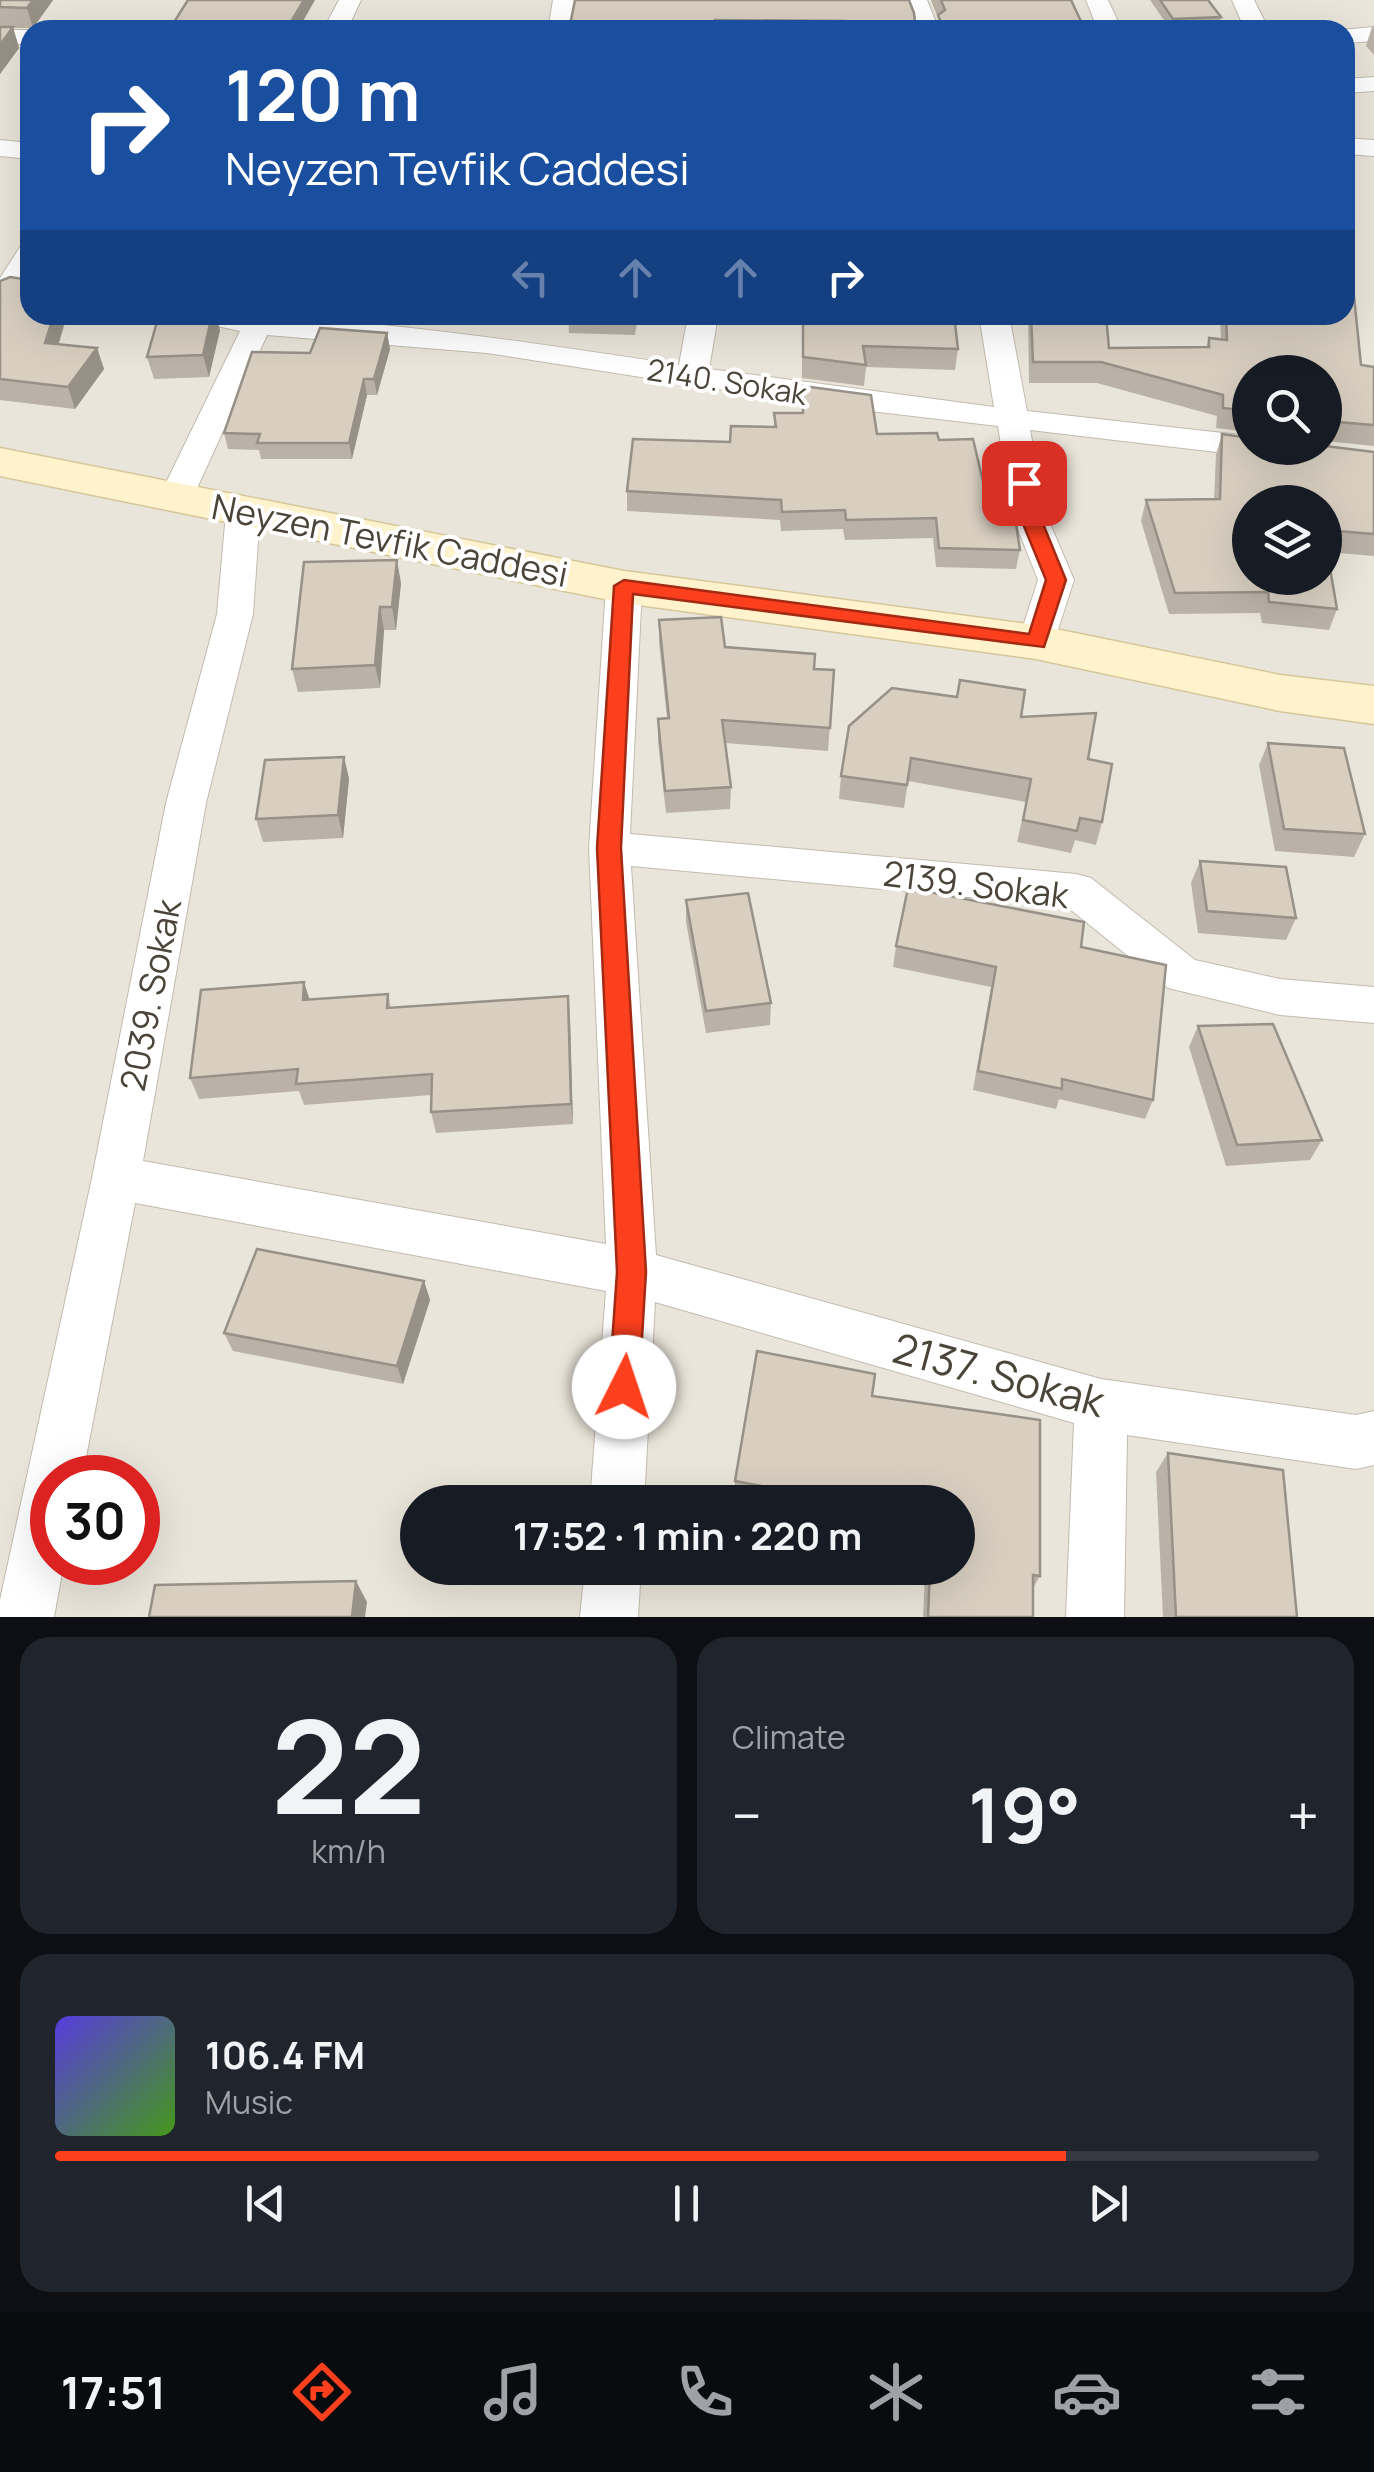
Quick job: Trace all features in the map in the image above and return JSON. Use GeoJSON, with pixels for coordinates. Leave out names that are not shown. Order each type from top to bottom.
{"type":"FeatureCollection","features":[{"type":"Feature","properties":{"kind":"street"},"geometry":{"type":"LineString","coordinates":[[176,498],[256,325]]}},
{"type":"Feature","properties":{"kind":"street","name":"2140. Sokak"},"geometry":{"type":"LineString","coordinates":[[387,325],[490,329],[692,376],[1015,421],[1232,445]]}},
{"type":"Feature","properties":{"kind":"street"},"geometry":{"type":"LineString","coordinates":[[692,376],[701,325]]}},
{"type":"Feature","properties":{"kind":"street"},"geometry":{"type":"LineString","coordinates":[[996,325],[1029,514],[1056,580],[1036,642]]}},
{"type":"Feature","properties":{"kind":"street","name":"Neyzen Tevfik Caddesi"},"geometry":{"type":"LineString","coordinates":[[0,462],[624,586],[1036,642],[1280,693],[1374,705]]}},
{"type":"Feature","properties":{"kind":"street","name":"2039. Sokak"},"geometry":{"type":"LineString","coordinates":[[60,1455],[186,803],[235,614],[244,513]]}},
{"type":"Feature","properties":{"kind":"street"},"geometry":{"type":"LineString","coordinates":[[618,1485],[632,1272],[609,848],[624,586]]}},
{"type":"Feature","properties":{"kind":"street","name":"2139. Sokak"},"geometry":{"type":"LineString","coordinates":[[609,848],[1076,890],[1183,975],[1280,997],[1374,1006]]}},
{"type":"Feature","properties":{"kind":"street","name":"2137. Sokak"},"geometry":{"type":"LineString","coordinates":[[116,1178],[632,1272],[1101,1405],[1356,1442],[1374,1438]]}},
{"type":"Feature","properties":{"kind":"street"},"geometry":{"type":"LineString","coordinates":[[1095,1617],[1101,1405]]}},
{"type":"Feature","properties":{"kind":"street"},"geometry":{"type":"LineString","coordinates":[[25,1617],[32,1585]]}},
{"type":"Feature","properties":{"kind":"street"},"geometry":{"type":"LineString","coordinates":[[610,1617],[611,1585]]}},
{"type":"Feature","properties":{"kind":"shaded area"},"geometry":{"type":"Polygon","coordinates":[[[0,0],[1374,0],[1374,1617],[0,1617],[0,0]]]}},
{"type":"Feature","properties":{"kind":"building"},"geometry":{"type":"Polygon","coordinates":[[[0,0],[33,0],[27,8],[0,7],[0,0]]]}},
{"type":"Feature","properties":{"kind":"building"},"geometry":{"type":"Polygon","coordinates":[[[188,0],[304,0],[292,20],[175,20],[188,0]]]}},
{"type":"Feature","properties":{"kind":"building"},"geometry":{"type":"Polygon","coordinates":[[[575,0],[909,0],[915,20],[715,20],[571,20],[575,0]]]}},
{"type":"Feature","properties":{"kind":"building"},"geometry":{"type":"Polygon","coordinates":[[[941,0],[1071,0],[1080,20],[940,20],[938,15],[945,10],[941,0]]]}},
{"type":"Feature","properties":{"kind":"building"},"geometry":{"type":"Polygon","coordinates":[[[1160,0],[1208,0],[1221,17],[1173,19],[1160,0]]]}},
{"type":"Feature","properties":{"kind":"building"},"geometry":{"type":"Polygon","coordinates":[[[0,27],[13,27],[0,45],[0,27]]]}},
{"type":"Feature","properties":{"kind":"building"},"geometry":{"type":"Polygon","coordinates":[[[20,278],[20,325],[51,325],[45,343],[97,348],[68,387],[0,379],[0,281],[20,278]]]}},
{"type":"Feature","properties":{"kind":"building"},"geometry":{"type":"Polygon","coordinates":[[[1355,306],[1361,365],[1374,367],[1374,425],[1342,422],[1342,355],[1232,355],[1232,409],[1223,408],[1223,395],[1101,362],[1033,362],[1031,325],[1107,325],[1109,348],[1209,347],[1209,338],[1227,340],[1226,325],[1355,325],[1355,306]]]}},
{"type":"Feature","properties":{"kind":"building"},"geometry":{"type":"Polygon","coordinates":[[[156,325],[210,325],[203,355],[147,357],[156,325]]]}},
{"type":"Feature","properties":{"kind":"building"},"geometry":{"type":"Polygon","coordinates":[[[803,325],[955,325],[958,349],[863,346],[866,365],[803,357],[803,325]]]}},
{"type":"Feature","properties":{"kind":"building"},"geometry":{"type":"Polygon","coordinates":[[[320,328],[387,333],[374,379],[364,379],[349,443],[257,443],[260,434],[224,433],[252,352],[310,353],[320,328]]]}},
{"type":"Feature","properties":{"kind":"building"},"geometry":{"type":"Polygon","coordinates":[[[803,386],[871,395],[877,434],[937,433],[939,440],[973,439],[985,490],[1011,491],[1020,550],[939,548],[936,518],[846,520],[845,510],[782,512],[781,500],[627,491],[633,439],[730,442],[731,426],[776,427],[774,413],[803,413],[803,386]]]}},
{"type":"Feature","properties":{"kind":"building"},"geometry":{"type":"Polygon","coordinates":[[[1222,434],[1232,435],[1232,465],[1342,465],[1342,448],[1374,452],[1374,534],[1342,531],[1342,485],[1232,485],[1232,592],[1175,593],[1146,500],[1220,499],[1222,434]]]}},
{"type":"Feature","properties":{"kind":"building"},"geometry":{"type":"Polygon","coordinates":[[[397,560],[392,607],[380,607],[375,665],[292,669],[304,562],[397,560]]]}},
{"type":"Feature","properties":{"kind":"building"},"geometry":{"type":"Polygon","coordinates":[[[1268,595],[1335,595],[1337,609],[1269,602],[1268,595]]]}},
{"type":"Feature","properties":{"kind":"building"},"geometry":{"type":"Polygon","coordinates":[[[721,617],[725,647],[815,654],[814,669],[834,670],[830,728],[722,720],[731,787],[665,791],[658,719],[669,718],[659,620],[721,617]]]}},
{"type":"Feature","properties":{"kind":"building"},"geometry":{"type":"Polygon","coordinates":[[[960,680],[1025,690],[1021,717],[1096,713],[1088,759],[1112,764],[1102,822],[1080,818],[1077,831],[1023,820],[1031,779],[911,758],[907,785],[841,776],[849,726],[892,688],[957,697],[960,680]]]}},
{"type":"Feature","properties":{"kind":"building"},"geometry":{"type":"Polygon","coordinates":[[[1268,743],[1344,748],[1365,834],[1284,829],[1268,743]]]}},
{"type":"Feature","properties":{"kind":"building"},"geometry":{"type":"Polygon","coordinates":[[[344,757],[338,815],[256,819],[265,760],[344,757]]]}},
{"type":"Feature","properties":{"kind":"building"},"geometry":{"type":"Polygon","coordinates":[[[1200,861],[1286,867],[1296,918],[1207,911],[1200,861]]]}},
{"type":"Feature","properties":{"kind":"building"},"geometry":{"type":"Polygon","coordinates":[[[908,888],[1084,922],[1081,947],[1166,965],[1153,1100],[1062,1079],[1062,1089],[978,1071],[996,967],[896,946],[908,888]]]}},
{"type":"Feature","properties":{"kind":"building"},"geometry":{"type":"Polygon","coordinates":[[[748,893],[771,1003],[706,1011],[686,900],[748,893]]]}},
{"type":"Feature","properties":{"kind":"building"},"geometry":{"type":"Polygon","coordinates":[[[304,982],[303,1000],[388,994],[387,1008],[568,996],[571,1104],[431,1112],[432,1074],[296,1084],[298,1069],[190,1078],[201,990],[304,982]]]}},
{"type":"Feature","properties":{"kind":"building"},"geometry":{"type":"Polygon","coordinates":[[[1273,1024],[1322,1140],[1237,1145],[1198,1026],[1273,1024]]]}},
{"type":"Feature","properties":{"kind":"building"},"geometry":{"type":"Polygon","coordinates":[[[257,1249],[424,1281],[397,1366],[224,1333],[257,1249]]]}},
{"type":"Feature","properties":{"kind":"building"},"geometry":{"type":"Polygon","coordinates":[[[757,1351],[875,1374],[872,1396],[1040,1420],[1040,1576],[1033,1575],[1033,1617],[928,1617],[929,1585],[975,1585],[975,1485],[756,1485],[735,1481],[757,1351]]]}},
{"type":"Feature","properties":{"kind":"building"},"geometry":{"type":"Polygon","coordinates":[[[1168,1453],[1283,1470],[1297,1617],[1176,1617],[1168,1453]]]}},
{"type":"Feature","properties":{"kind":"building"},"geometry":{"type":"Polygon","coordinates":[[[356,1581],[352,1617],[149,1617],[155,1585],[356,1581]]]}},
{"type":"Feature","properties":{"kind":"route"},"geometry":{"type":"LineString","coordinates":[[624,1387],[632,1272],[609,848],[624,586],[1036,642],[1056,580],[1029,514],[1024,483]]}}]}
